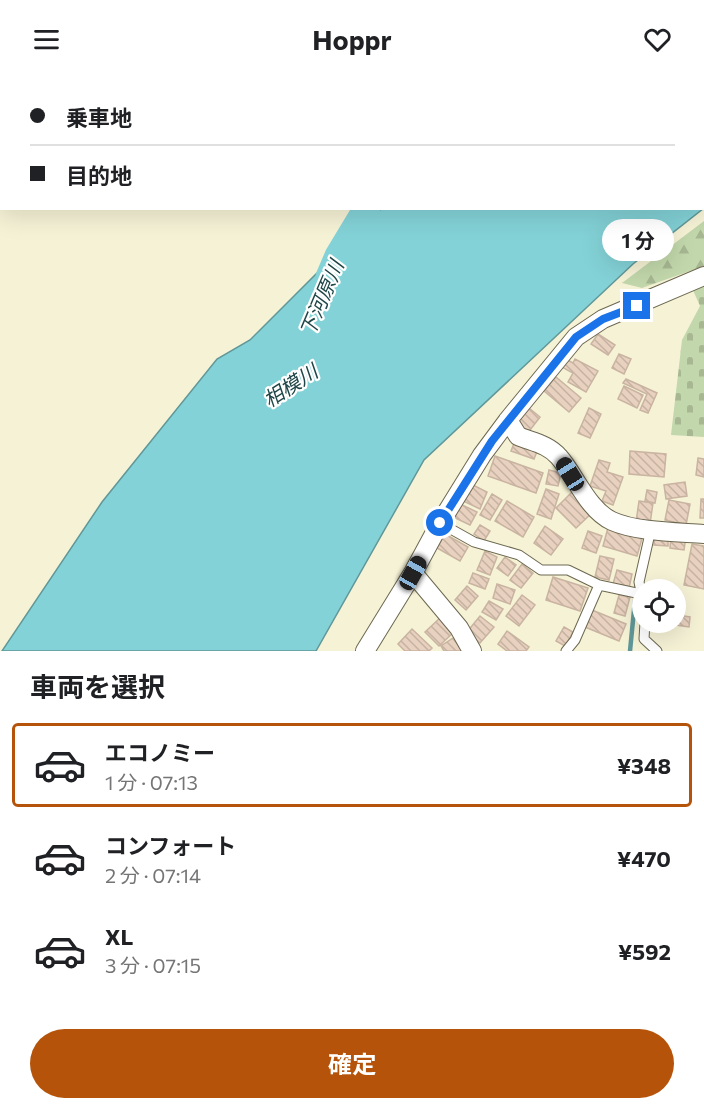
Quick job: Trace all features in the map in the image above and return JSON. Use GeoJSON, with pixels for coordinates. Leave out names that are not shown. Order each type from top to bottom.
{"type":"FeatureCollection","features":[{"type":"Feature","properties":{"kind":"street"},"geometry":{"type":"LineString","coordinates":[[365,651],[482,455],[507,420],[576,337],[603,319],[704,276]]}},
{"type":"Feature","properties":{"kind":"street"},"geometry":{"type":"LineString","coordinates":[[507,420],[518,436],[540,443],[559,456],[582,491],[607,518],[614,522],[651,530],[704,534]]}},
{"type":"Feature","properties":{"kind":"street"},"geometry":{"type":"LineString","coordinates":[[413,573],[459,628],[472,651]]}},
{"type":"Feature","properties":{"kind":"lane"},"geometry":{"type":"LineString","coordinates":[[440,523],[474,542],[519,555],[541,570],[568,570],[599,585],[632,593]]}},
{"type":"Feature","properties":{"kind":"lane"},"geometry":{"type":"LineString","coordinates":[[640,579],[651,530]]}},
{"type":"Feature","properties":{"kind":"lane"},"geometry":{"type":"LineString","coordinates":[[566,651],[576,640],[599,585]]}},
{"type":"Feature","properties":{"kind":"lane"},"geometry":{"type":"LineString","coordinates":[[644,633],[644,639],[657,651]]}},
{"type":"Feature","properties":{"kind":"green space"},"geometry":{"type":"Polygon","coordinates":[[[704,221],[704,266],[642,288],[622,283],[704,221]]]}},
{"type":"Feature","properties":{"kind":"green space"},"geometry":{"type":"Polygon","coordinates":[[[704,282],[704,437],[671,435],[682,340],[700,306],[692,288],[704,282]]]}},
{"type":"Feature","properties":{"kind":"water","name":"相模川"},"geometry":{"type":"Polygon","coordinates":[[[380,210],[701,210],[633,264],[424,460],[316,651],[2,651],[102,502],[217,359],[250,340],[380,210]]]}},
{"type":"Feature","properties":{"kind":"building"},"geometry":{"type":"Polygon","coordinates":[[[598,334],[615,345],[608,355],[591,344],[598,334]]]}},
{"type":"Feature","properties":{"kind":"building"},"geometry":{"type":"Polygon","coordinates":[[[619,354],[631,359],[624,374],[612,368],[619,354]]]}},
{"type":"Feature","properties":{"kind":"building"},"geometry":{"type":"Polygon","coordinates":[[[564,358],[573,363],[575,359],[598,371],[586,392],[568,382],[573,373],[560,366],[564,358]]]}},
{"type":"Feature","properties":{"kind":"building"},"geometry":{"type":"Polygon","coordinates":[[[556,377],[581,398],[569,412],[544,391],[556,377]]]}},
{"type":"Feature","properties":{"kind":"building"},"geometry":{"type":"Polygon","coordinates":[[[626,379],[657,393],[648,413],[640,410],[647,394],[623,383],[626,379]]]}},
{"type":"Feature","properties":{"kind":"building"},"geometry":{"type":"Polygon","coordinates":[[[624,386],[643,395],[637,408],[618,399],[624,386]]]}},
{"type":"Feature","properties":{"kind":"building"},"geometry":{"type":"Polygon","coordinates":[[[529,408],[540,417],[527,434],[516,424],[529,408]]]}},
{"type":"Feature","properties":{"kind":"building"},"geometry":{"type":"Polygon","coordinates":[[[589,408],[601,414],[590,438],[578,433],[589,408]]]}},
{"type":"Feature","properties":{"kind":"building"},"geometry":{"type":"Polygon","coordinates":[[[515,441],[538,449],[534,459],[511,451],[515,441]]]}},
{"type":"Feature","properties":{"kind":"building"},"geometry":{"type":"Polygon","coordinates":[[[630,451],[666,454],[664,477],[629,474],[630,451]]]}},
{"type":"Feature","properties":{"kind":"building"},"geometry":{"type":"Polygon","coordinates":[[[495,456],[543,473],[536,493],[488,476],[495,456]]]}},
{"type":"Feature","properties":{"kind":"building"},"geometry":{"type":"Polygon","coordinates":[[[698,458],[704,459],[704,477],[696,475],[698,458]]]}},
{"type":"Feature","properties":{"kind":"building"},"geometry":{"type":"Polygon","coordinates":[[[599,460],[610,463],[607,472],[623,477],[613,505],[602,501],[606,491],[590,486],[599,460]]]}},
{"type":"Feature","properties":{"kind":"building"},"geometry":{"type":"Polygon","coordinates":[[[549,470],[561,473],[558,486],[546,484],[549,470]]]}},
{"type":"Feature","properties":{"kind":"building"},"geometry":{"type":"Polygon","coordinates":[[[685,482],[687,496],[666,499],[664,485],[685,482]]]}},
{"type":"Feature","properties":{"kind":"building"},"geometry":{"type":"Polygon","coordinates":[[[469,483],[487,492],[480,509],[461,500],[469,483]]]}},
{"type":"Feature","properties":{"kind":"building"},"geometry":{"type":"Polygon","coordinates":[[[546,489],[559,494],[551,519],[537,514],[546,489]]]}},
{"type":"Feature","properties":{"kind":"building"},"geometry":{"type":"Polygon","coordinates":[[[647,490],[657,492],[655,503],[645,501],[647,490]]]}},
{"type":"Feature","properties":{"kind":"building"},"geometry":{"type":"Polygon","coordinates":[[[573,491],[593,512],[576,528],[556,508],[573,491]]]}},
{"type":"Feature","properties":{"kind":"building"},"geometry":{"type":"Polygon","coordinates":[[[492,494],[502,500],[490,520],[480,515],[492,494]]]}},
{"type":"Feature","properties":{"kind":"building"},"geometry":{"type":"Polygon","coordinates":[[[701,499],[704,499],[704,518],[700,518],[701,499]]]}},
{"type":"Feature","properties":{"kind":"building"},"geometry":{"type":"Polygon","coordinates":[[[669,500],[690,504],[686,525],[665,520],[669,500]]]}},
{"type":"Feature","properties":{"kind":"building"},"geometry":{"type":"Polygon","coordinates":[[[507,501],[534,517],[523,537],[495,521],[507,501]]]}},
{"type":"Feature","properties":{"kind":"building"},"geometry":{"type":"Polygon","coordinates":[[[639,501],[653,503],[650,524],[636,522],[639,501]]]}},
{"type":"Feature","properties":{"kind":"building"},"geometry":{"type":"Polygon","coordinates":[[[458,503],[477,512],[470,525],[451,516],[458,503]]]}},
{"type":"Feature","properties":{"kind":"building"},"geometry":{"type":"Polygon","coordinates":[[[609,524],[643,535],[637,556],[603,546],[609,524]]]}},
{"type":"Feature","properties":{"kind":"building"},"geometry":{"type":"Polygon","coordinates":[[[480,525],[490,531],[484,541],[474,534],[480,525]]]}},
{"type":"Feature","properties":{"kind":"building"},"geometry":{"type":"Polygon","coordinates":[[[545,526],[563,539],[551,555],[534,543],[545,526]]]}},
{"type":"Feature","properties":{"kind":"building"},"geometry":{"type":"Polygon","coordinates":[[[588,531],[602,536],[596,553],[582,548],[588,531]]]}},
{"type":"Feature","properties":{"kind":"building"},"geometry":{"type":"Polygon","coordinates":[[[445,534],[468,547],[460,561],[437,548],[445,534]]]}},
{"type":"Feature","properties":{"kind":"building"},"geometry":{"type":"Polygon","coordinates":[[[655,535],[668,536],[668,546],[654,545],[655,535]]]}},
{"type":"Feature","properties":{"kind":"building"},"geometry":{"type":"Polygon","coordinates":[[[671,535],[686,537],[684,550],[670,548],[671,535]]]}},
{"type":"Feature","properties":{"kind":"building"},"geometry":{"type":"Polygon","coordinates":[[[692,544],[704,546],[704,589],[686,585],[692,544]]]}},
{"type":"Feature","properties":{"kind":"building"},"geometry":{"type":"Polygon","coordinates":[[[485,551],[497,557],[490,575],[477,570],[485,551]]]}},
{"type":"Feature","properties":{"kind":"building"},"geometry":{"type":"Polygon","coordinates":[[[600,556],[614,559],[609,580],[595,577],[600,556]]]}},
{"type":"Feature","properties":{"kind":"building"},"geometry":{"type":"Polygon","coordinates":[[[505,557],[516,565],[508,576],[497,568],[505,557]]]}},
{"type":"Feature","properties":{"kind":"building"},"geometry":{"type":"Polygon","coordinates":[[[522,564],[533,573],[521,588],[510,580],[522,564]]]}},
{"type":"Feature","properties":{"kind":"building"},"geometry":{"type":"Polygon","coordinates":[[[617,570],[632,574],[629,588],[613,584],[617,570]]]}},
{"type":"Feature","properties":{"kind":"building"},"geometry":{"type":"Polygon","coordinates":[[[473,573],[489,579],[485,589],[469,583],[473,573]]]}},
{"type":"Feature","properties":{"kind":"building"},"geometry":{"type":"Polygon","coordinates":[[[553,577],[588,588],[580,611],[546,600],[553,577]]]}},
{"type":"Feature","properties":{"kind":"building"},"geometry":{"type":"Polygon","coordinates":[[[497,584],[515,590],[510,604],[493,598],[497,584]]]}},
{"type":"Feature","properties":{"kind":"building"},"geometry":{"type":"Polygon","coordinates":[[[467,586],[478,596],[466,610],[455,600],[467,586]]]}},
{"type":"Feature","properties":{"kind":"building"},"geometry":{"type":"Polygon","coordinates":[[[522,595],[535,605],[519,626],[506,616],[522,595]]]}},
{"type":"Feature","properties":{"kind":"building"},"geometry":{"type":"Polygon","coordinates":[[[619,595],[630,597],[625,616],[614,613],[619,595]]]}},
{"type":"Feature","properties":{"kind":"building"},"geometry":{"type":"Polygon","coordinates":[[[489,601],[503,609],[496,620],[482,612],[489,601]]]}},
{"type":"Feature","properties":{"kind":"building"},"geometry":{"type":"Polygon","coordinates":[[[592,610],[626,624],[619,641],[585,627],[592,610]]]}},
{"type":"Feature","properties":{"kind":"building"},"geometry":{"type":"Polygon","coordinates":[[[480,616],[494,627],[480,643],[467,632],[480,616]]]}},
{"type":"Feature","properties":{"kind":"building"},"geometry":{"type":"Polygon","coordinates":[[[686,616],[690,617],[689,627],[686,627],[686,616]]]}},
{"type":"Feature","properties":{"kind":"building"},"geometry":{"type":"Polygon","coordinates":[[[441,617],[455,631],[439,646],[425,632],[441,617]]]}},
{"type":"Feature","properties":{"kind":"building"},"geometry":{"type":"Polygon","coordinates":[[[564,627],[573,632],[565,646],[556,641],[564,627]]]}},
{"type":"Feature","properties":{"kind":"building"},"geometry":{"type":"Polygon","coordinates":[[[412,629],[432,648],[429,651],[405,651],[398,644],[412,629]]]}},
{"type":"Feature","properties":{"kind":"building"},"geometry":{"type":"Polygon","coordinates":[[[507,631],[529,647],[526,651],[507,651],[498,644],[507,631]]]}},
{"type":"Feature","properties":{"kind":"building"},"geometry":{"type":"Polygon","coordinates":[[[453,638],[462,651],[444,651],[441,646],[453,638]]]}},
{"type":"Feature","properties":{"kind":"waterway","name":"下河原川"},"geometry":{"type":"LineString","coordinates":[[329,277],[338,256],[366,210]]}},
{"type":"Feature","properties":{"kind":"waterway"},"geometry":{"type":"LineString","coordinates":[[630,651],[632,631]]}},
{"type":"Feature","properties":{"kind":"route"},"geometry":{"type":"LineString","coordinates":[[440,523],[473,468],[507,420],[576,337],[603,319],[637,306]]}}]}
